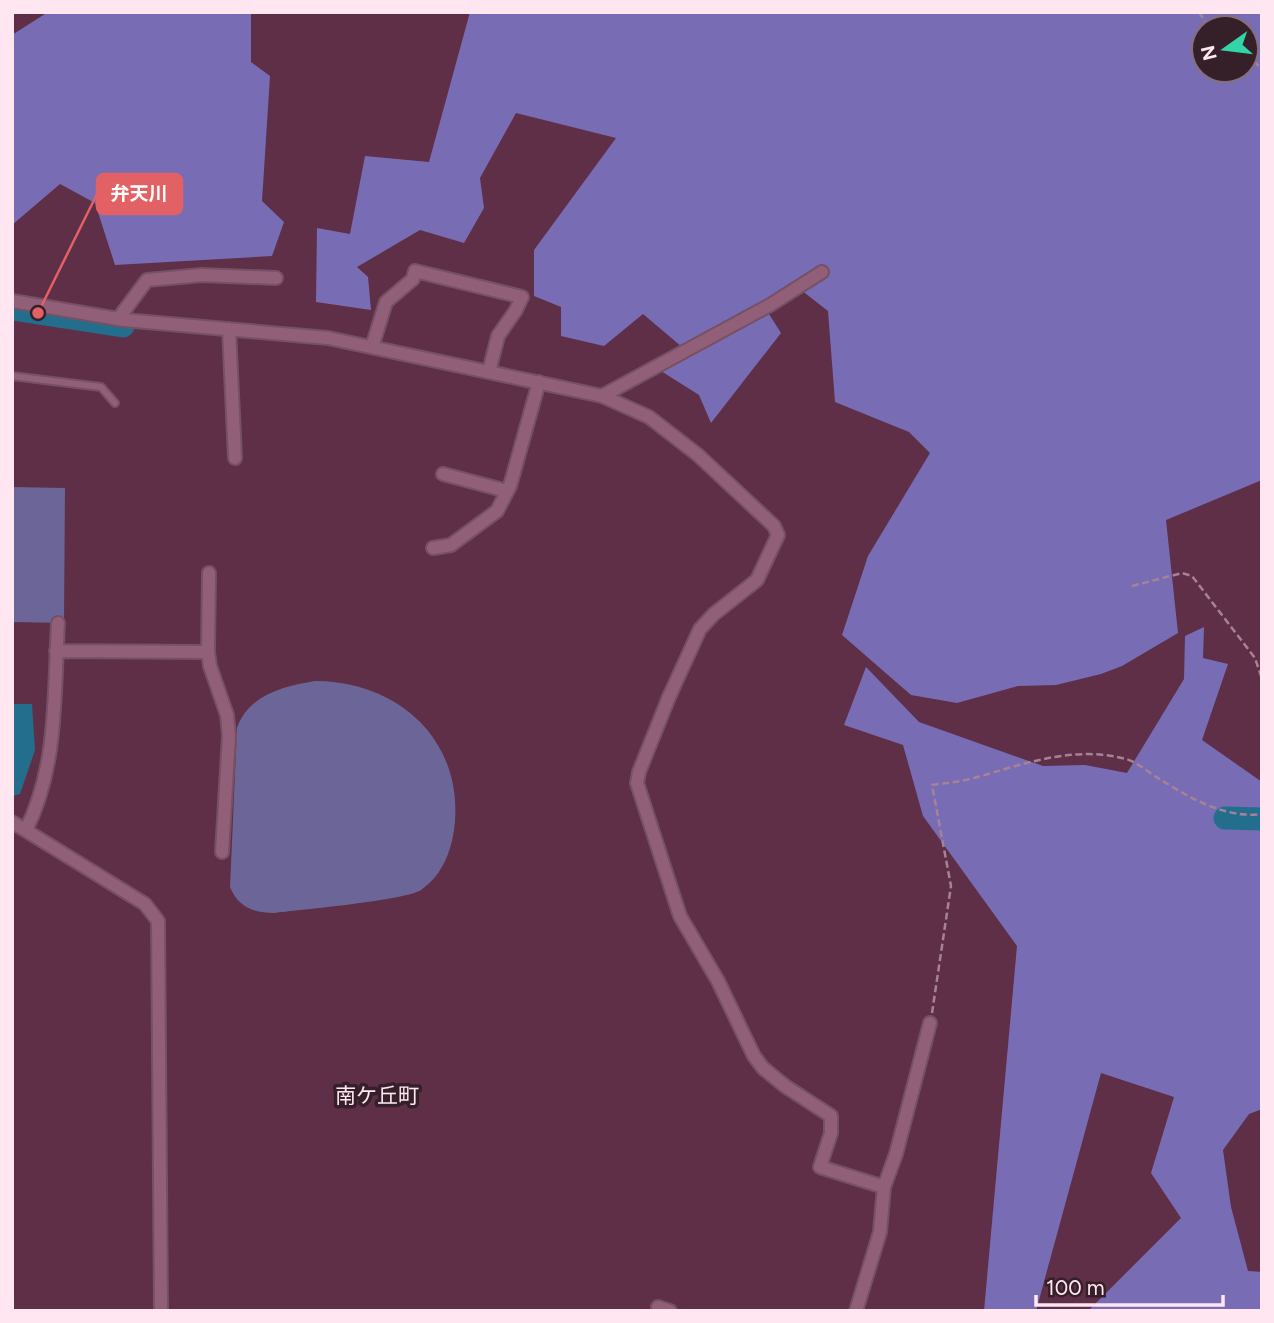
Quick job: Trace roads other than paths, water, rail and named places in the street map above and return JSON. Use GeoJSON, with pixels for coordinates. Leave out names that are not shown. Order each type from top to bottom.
{"type":"FeatureCollection","features":[{"type":"Feature","properties":{"kind":"street"},"geometry":{"type":"LineString","coordinates":[[372,347],[386,302],[413,279],[415,271],[522,297],[498,336],[489,372]]}},
{"type":"Feature","properties":{"kind":"street"},"geometry":{"type":"LineString","coordinates":[[602,396],[770,305],[822,271]]}},
{"type":"Feature","properties":{"kind":"street"},"geometry":{"type":"LineString","coordinates":[[118,319],[147,280],[202,275],[276,278]]}},
{"type":"Feature","properties":{"kind":"street"},"geometry":{"type":"LineString","coordinates":[[12,301],[118,319],[328,338],[602,396],[649,418],[698,455],[774,526],[778,535],[757,580],[714,614],[700,629],[664,710],[637,783],[680,916],[718,981],[754,1056],[763,1069],[785,1086],[831,1115],[831,1133],[820,1167],[884,1187]]}},
{"type":"Feature","properties":{"kind":"street"},"geometry":{"type":"LineString","coordinates":[[229,329],[235,458]]}},
{"type":"Feature","properties":{"kind":"street"},"geometry":{"type":"LineString","coordinates":[[433,548],[451,545],[497,511],[507,491],[539,382]]}},
{"type":"Feature","properties":{"kind":"street"},"geometry":{"type":"LineString","coordinates":[[443,474],[507,491]]}},
{"type":"Feature","properties":{"kind":"street"},"geometry":{"type":"LineString","coordinates":[[209,573],[208,652],[210,666],[227,715],[229,736],[222,852]]}},
{"type":"Feature","properties":{"kind":"street"},"geometry":{"type":"LineString","coordinates":[[26,830],[37,807],[51,747],[58,623]]}},
{"type":"Feature","properties":{"kind":"street"},"geometry":{"type":"LineString","coordinates":[[56,651],[208,652]]}},
{"type":"Feature","properties":{"kind":"street"},"geometry":{"type":"LineString","coordinates":[[12,822],[145,904],[158,920],[161,1311]]}},
{"type":"Feature","properties":{"kind":"street"},"geometry":{"type":"LineString","coordinates":[[856,1311],[880,1233],[884,1187],[897,1154],[930,1023]]}},
{"type":"Feature","properties":{"kind":"lane"},"geometry":{"type":"LineString","coordinates":[[12,376],[101,387],[115,402]]}},
{"type":"Feature","properties":{"kind":"water"},"geometry":{"type":"Polygon","coordinates":[[[12,704],[32,704],[35,750],[20,794],[12,796],[12,704]]]}},
{"type":"Feature","properties":{"kind":"waterway"},"geometry":{"type":"LineString","coordinates":[[12,309],[123,326]]}},
{"type":"Feature","properties":{"kind":"waterway"},"geometry":{"type":"LineString","coordinates":[[1225,818],[1262,819]]}},
{"type":"Feature","properties":{"kind":"place","name":"弁天川"},"geometry":{"type":"Point","coordinates":[38,313]}},
{"type":"Feature","properties":{"kind":"district","name":"南ケ丘町"},"geometry":{"type":"Point","coordinates":[377,1095]}}]}
